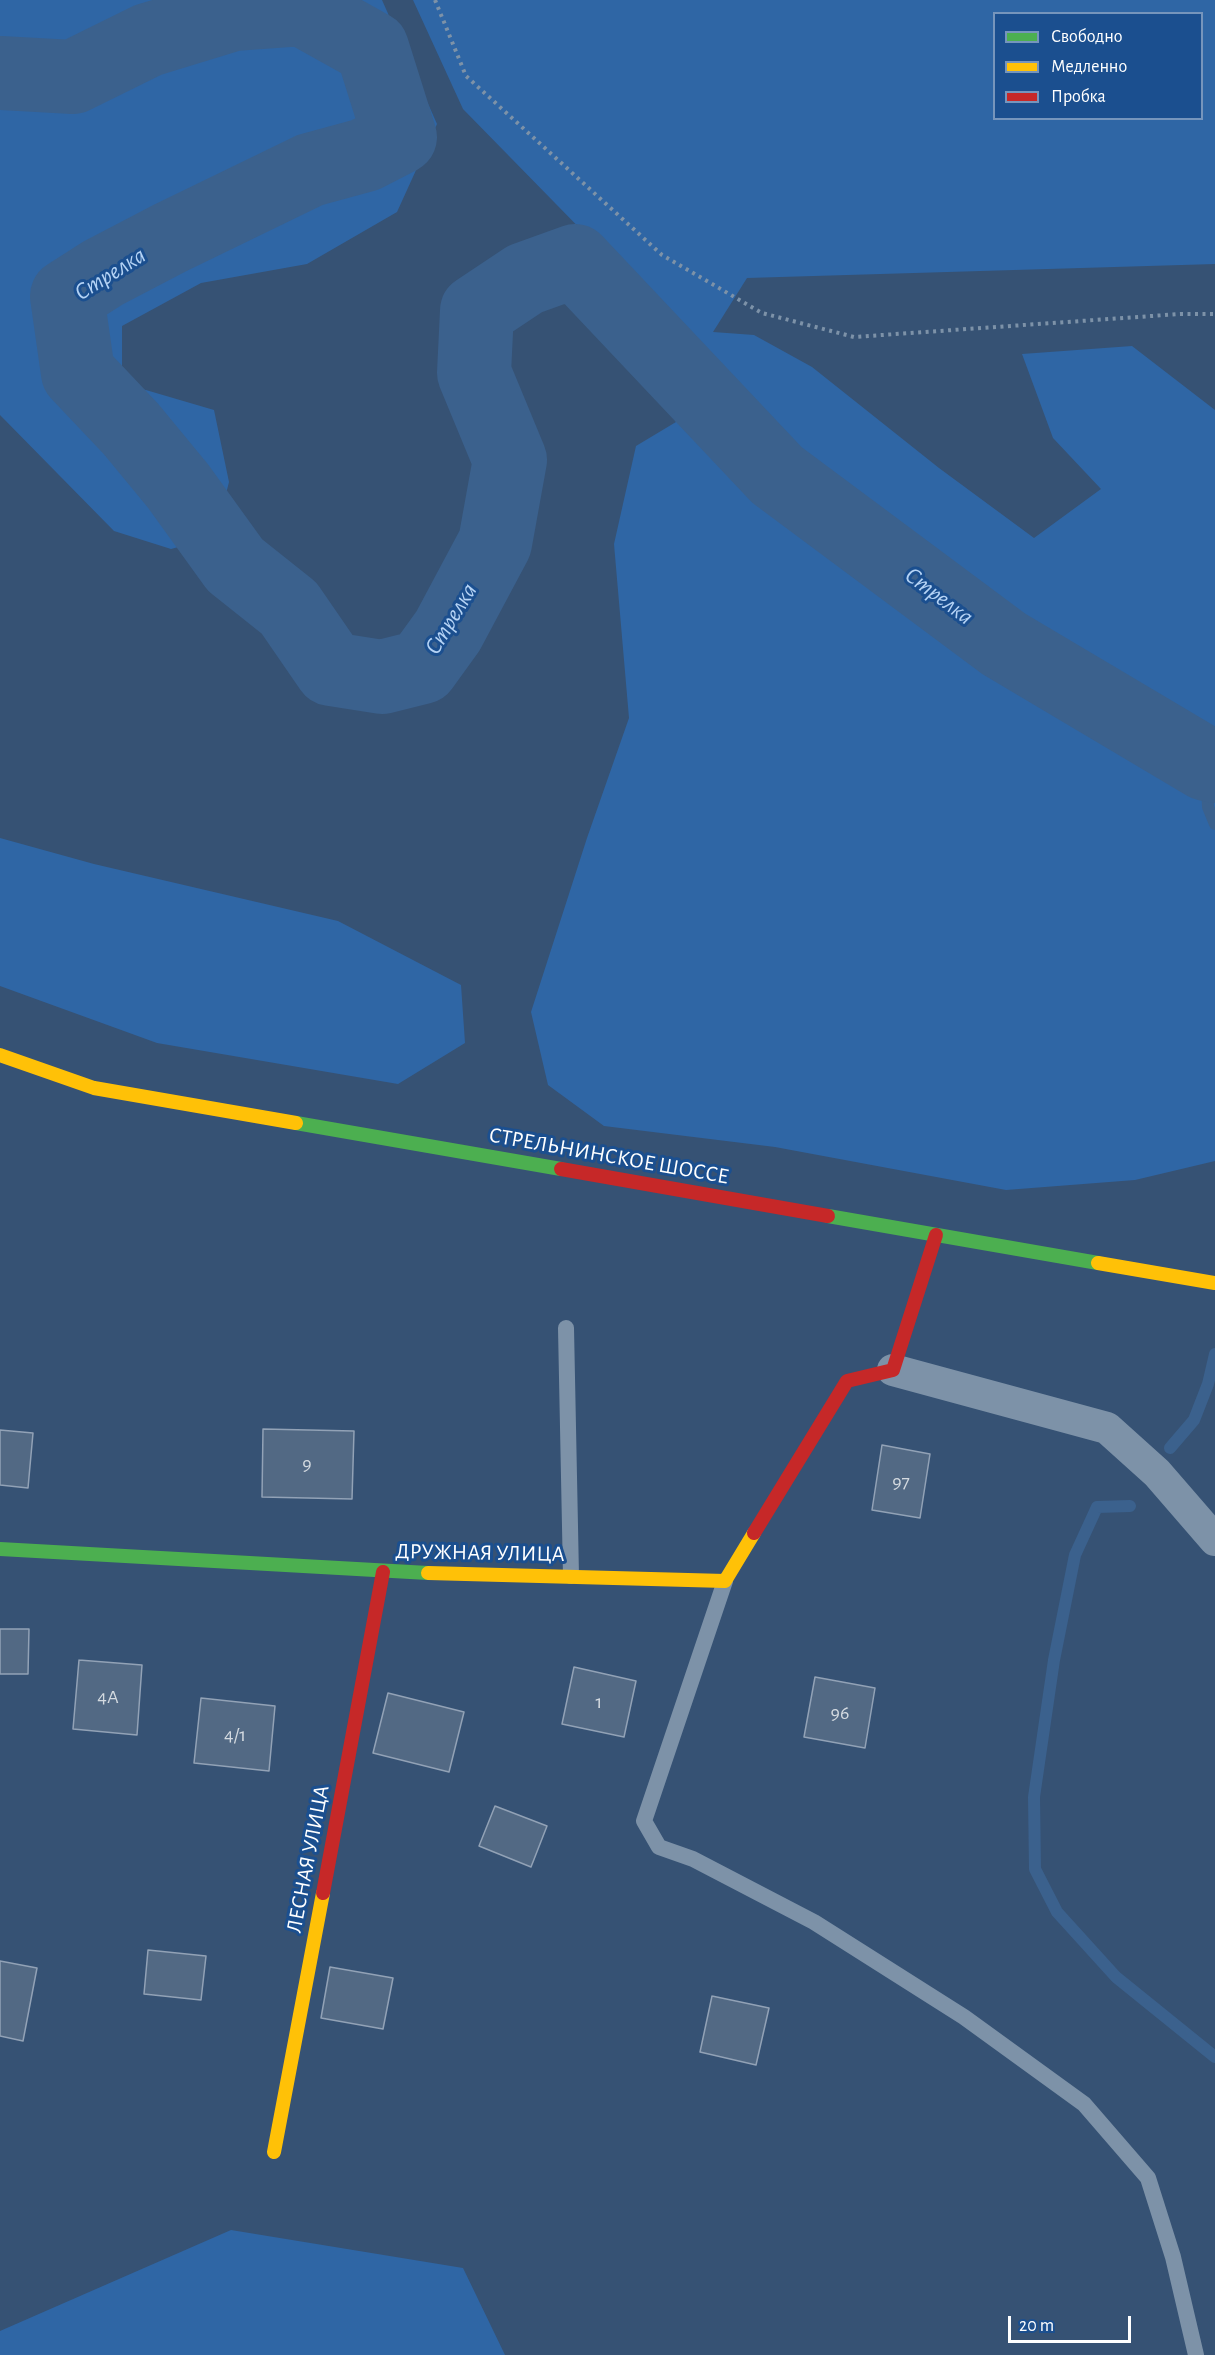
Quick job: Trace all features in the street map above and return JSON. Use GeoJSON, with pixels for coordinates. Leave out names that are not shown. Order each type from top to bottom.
{"type":"FeatureCollection","features":[{"type":"Feature","properties":{"kind":"street","name":"СТРЕЛЬНИНСКОЕ ШОССЕ"},"geometry":{"type":"LineString","coordinates":[[0,1055],[94,1088],[1215,1283]]}},
{"type":"Feature","properties":{"kind":"street"},"geometry":{"type":"LineString","coordinates":[[893,1370],[936,1235]]}},
{"type":"Feature","properties":{"kind":"street"},"geometry":{"type":"LineString","coordinates":[[725,1581],[847,1381],[893,1370],[1107,1428],[1157,1473],[1215,1540]]}},
{"type":"Feature","properties":{"kind":"street","name":"ДРУЖНАЯ УЛИЦА"},"geometry":{"type":"LineString","coordinates":[[0,1549],[383,1572],[725,1581]]}},
{"type":"Feature","properties":{"kind":"street","name":"ЛЕСНАЯ УЛИЦА"},"geometry":{"type":"LineString","coordinates":[[274,2152],[383,1572]]}},
{"type":"Feature","properties":{"kind":"lane"},"geometry":{"type":"LineString","coordinates":[[566,1328],[571,1576]]}},
{"type":"Feature","properties":{"kind":"lane"},"geometry":{"type":"LineString","coordinates":[[725,1581],[644,1821],[659,1847],[693,1859],[814,1922],[964,2017],[1084,2104],[1148,2178],[1173,2257],[1196,2355]]}},
{"type":"Feature","properties":{"kind":"path"},"geometry":{"type":"LineString","coordinates":[[435,0],[466,76],[662,255],[762,313],[855,337],[1180,314],[1215,314]]}},
{"type":"Feature","properties":{"kind":"shaded area"},"geometry":{"type":"Polygon","coordinates":[[[0,0],[382,0],[437,124],[397,212],[307,264],[201,283],[122,326],[122,383],[214,410],[229,482],[215,537],[171,549],[114,531],[0,415],[0,0]]]}},
{"type":"Feature","properties":{"kind":"shaded area"},"geometry":{"type":"Polygon","coordinates":[[[413,0],[1215,0],[1215,264],[747,278],[713,332],[754,335],[812,367],[939,468],[1034,538],[1101,489],[1053,438],[1022,354],[1132,346],[1215,410],[1215,1161],[1135,1180],[1006,1190],[775,1147],[604,1126],[548,1085],[531,1012],[587,838],[629,718],[614,544],[636,446],[676,422],[618,333],[600,249],[463,109],[413,0]]]}},
{"type":"Feature","properties":{"kind":"shaded area"},"geometry":{"type":"Polygon","coordinates":[[[0,838],[94,864],[338,921],[461,985],[465,1043],[398,1084],[157,1043],[0,986],[0,838]]]}},
{"type":"Feature","properties":{"kind":"shaded area"},"geometry":{"type":"Polygon","coordinates":[[[231,2230],[463,2268],[505,2355],[0,2355],[0,2331],[231,2230]]]}},
{"type":"Feature","properties":{"kind":"building"},"geometry":{"type":"Polygon","coordinates":[[[263,1429],[354,1431],[352,1499],[262,1497],[263,1429]]]}},
{"type":"Feature","properties":{"kind":"building"},"geometry":{"type":"Polygon","coordinates":[[[0,1430],[33,1433],[28,1488],[0,1485],[0,1430]]]}},
{"type":"Feature","properties":{"kind":"building"},"geometry":{"type":"Polygon","coordinates":[[[882,1445],[930,1454],[920,1518],[872,1510],[882,1445]]]}},
{"type":"Feature","properties":{"kind":"building"},"geometry":{"type":"Polygon","coordinates":[[[0,1629],[29,1629],[28,1674],[0,1674],[0,1629]]]}},
{"type":"Feature","properties":{"kind":"building"},"geometry":{"type":"Polygon","coordinates":[[[79,1660],[142,1665],[137,1735],[73,1729],[79,1660]]]}},
{"type":"Feature","properties":{"kind":"building"},"geometry":{"type":"Polygon","coordinates":[[[574,1667],[636,1681],[624,1737],[562,1724],[574,1667]]]}},
{"type":"Feature","properties":{"kind":"building"},"geometry":{"type":"Polygon","coordinates":[[[815,1677],[875,1688],[865,1748],[804,1737],[815,1677]]]}},
{"type":"Feature","properties":{"kind":"building"},"geometry":{"type":"Polygon","coordinates":[[[388,1693],[464,1712],[449,1772],[373,1753],[388,1693]]]}},
{"type":"Feature","properties":{"kind":"building"},"geometry":{"type":"Polygon","coordinates":[[[201,1698],[275,1706],[269,1771],[194,1763],[201,1698]]]}},
{"type":"Feature","properties":{"kind":"building"},"geometry":{"type":"Polygon","coordinates":[[[495,1806],[547,1826],[531,1867],[479,1846],[495,1806]]]}},
{"type":"Feature","properties":{"kind":"building"},"geometry":{"type":"Polygon","coordinates":[[[148,1950],[206,1956],[201,2000],[144,1994],[148,1950]]]}},
{"type":"Feature","properties":{"kind":"building"},"geometry":{"type":"Polygon","coordinates":[[[0,1961],[37,1968],[23,2041],[0,2036],[0,1961]]]}},
{"type":"Feature","properties":{"kind":"building"},"geometry":{"type":"Polygon","coordinates":[[[330,1967],[393,1978],[383,2029],[321,2018],[330,1967]]]}},
{"type":"Feature","properties":{"kind":"building"},"geometry":{"type":"Polygon","coordinates":[[[712,1996],[769,2008],[756,2065],[700,2052],[712,1996]]]}},
{"type":"Feature","properties":{"kind":"waterway","name":"Стрелка"},"geometry":{"type":"LineString","coordinates":[[0,73],[73,77],[148,40],[233,14],[302,9],[372,48],[400,137],[365,155],[310,170],[170,238],[103,273],[67,296],[78,373],[131,429],[178,486],[235,565],[289,608],[331,669],[382,677],[422,667],[448,631],[495,543],[510,460],[474,373],[477,311],[525,279],[575,261],[777,475],[1004,644],[1206,764],[1215,766]]}},
{"type":"Feature","properties":{"kind":"waterway"},"geometry":{"type":"LineString","coordinates":[[1206,764],[1208,807],[1215,824]]}},
{"type":"Feature","properties":{"kind":"waterway"},"geometry":{"type":"LineString","coordinates":[[1170,1448],[1194,1420],[1208,1384],[1215,1354]]}},
{"type":"Feature","properties":{"kind":"waterway"},"geometry":{"type":"LineString","coordinates":[[1130,1506],[1097,1507],[1075,1555],[1054,1660],[1034,1797],[1035,1869],[1057,1912],[1116,1977],[1215,2057]]}},
{"type":"Feature","properties":{"kind":"traffic: fast"},"geometry":{"type":"LineString","coordinates":[[296,1123],[561,1169]]}},
{"type":"Feature","properties":{"kind":"traffic: fast"},"geometry":{"type":"LineString","coordinates":[[828,1216],[1098,1263]]}},
{"type":"Feature","properties":{"kind":"traffic: fast"},"geometry":{"type":"LineString","coordinates":[[0,1549],[428,1573]]}},
{"type":"Feature","properties":{"kind":"traffic: slow"},"geometry":{"type":"LineString","coordinates":[[0,1055],[94,1088],[296,1123]]}},
{"type":"Feature","properties":{"kind":"traffic: slow"},"geometry":{"type":"LineString","coordinates":[[1098,1263],[1215,1283]]}},
{"type":"Feature","properties":{"kind":"traffic: slow"},"geometry":{"type":"LineString","coordinates":[[428,1573],[725,1581],[754,1533]]}},
{"type":"Feature","properties":{"kind":"traffic: slow"},"geometry":{"type":"LineString","coordinates":[[274,2152],[323,1893]]}},
{"type":"Feature","properties":{"kind":"traffic: jam"},"geometry":{"type":"LineString","coordinates":[[561,1169],[828,1216]]}},
{"type":"Feature","properties":{"kind":"traffic: jam"},"geometry":{"type":"LineString","coordinates":[[754,1533],[847,1381],[893,1370],[936,1235]]}},
{"type":"Feature","properties":{"kind":"traffic: jam"},"geometry":{"type":"LineString","coordinates":[[323,1893],[383,1572]]}}]}
